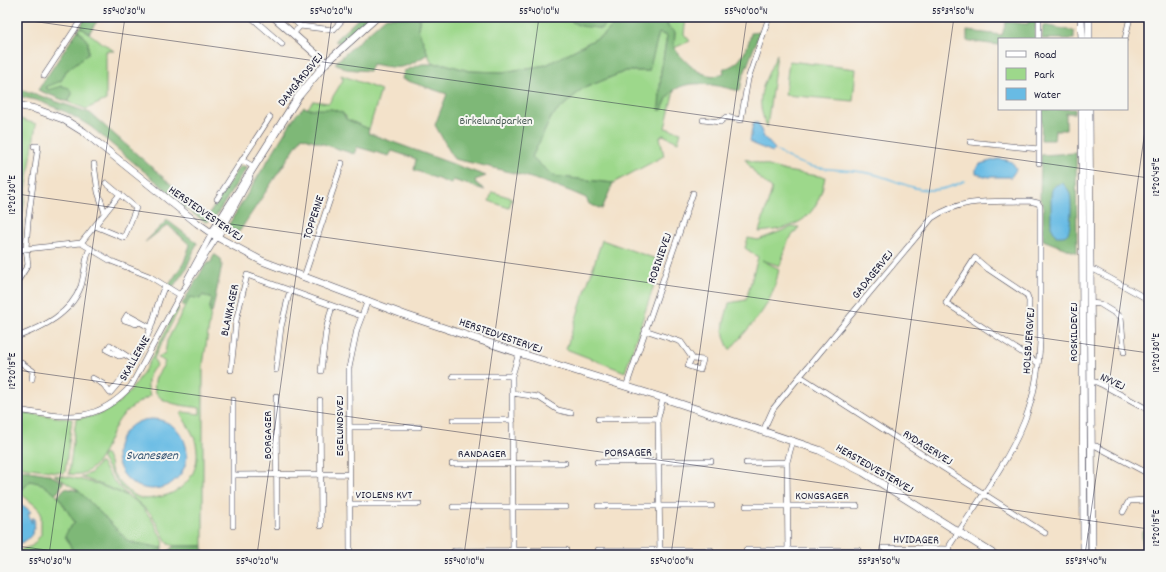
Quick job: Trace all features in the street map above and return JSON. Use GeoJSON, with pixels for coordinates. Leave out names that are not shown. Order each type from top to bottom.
{"type":"FeatureCollection","features":[{"type":"Feature","properties":{"kind":"street"},"geometry":{"type":"LineString","coordinates":[[44,76],[83,17]]}},
{"type":"Feature","properties":{"kind":"street"},"geometry":{"type":"LineString","coordinates":[[252,17],[282,44]]}},
{"type":"Feature","properties":{"kind":"street"},"geometry":{"type":"LineString","coordinates":[[274,17],[326,63]]}},
{"type":"Feature","properties":{"kind":"street"},"geometry":{"type":"LineString","coordinates":[[291,17],[303,27],[322,30],[333,30],[345,17]]}},
{"type":"Feature","properties":{"kind":"street","name":"DAMGÅRDSVEJ"},"geometry":{"type":"LineString","coordinates":[[215,235],[291,106],[326,63],[378,17]]}},
{"type":"Feature","properties":{"kind":"street"},"geometry":{"type":"LineString","coordinates":[[703,120],[720,122],[726,118],[741,120],[748,79],[769,17]]}},
{"type":"Feature","properties":{"kind":"street"},"geometry":{"type":"LineString","coordinates":[[1039,17],[1039,38]]}},
{"type":"Feature","properties":{"kind":"street"},"geometry":{"type":"LineString","coordinates":[[1081,17],[1082,38]]}},
{"type":"Feature","properties":{"kind":"street"},"geometry":{"type":"LineString","coordinates":[[1089,17],[1089,38]]}},
{"type":"Feature","properties":{"kind":"street"},"geometry":{"type":"LineString","coordinates":[[1125,38],[1130,17]]}},
{"type":"Feature","properties":{"kind":"street"},"geometry":{"type":"LineString","coordinates":[[293,34],[303,27]]}},
{"type":"Feature","properties":{"kind":"street","name":"HERSTEDVESTERVEJ"},"geometry":{"type":"LineString","coordinates":[[17,105],[35,108],[63,120],[84,132],[108,150],[168,201],[215,235],[262,261],[405,315],[519,353],[793,440],[819,450],[863,472],[995,555]]}},
{"type":"Feature","properties":{"kind":"street"},"geometry":{"type":"LineString","coordinates":[[1039,110],[1039,163]]}},
{"type":"Feature","properties":{"kind":"street","name":"ROSKILDEVEJ"},"geometry":{"type":"LineString","coordinates":[[1082,110],[1085,555]]}},
{"type":"Feature","properties":{"kind":"street","name":"ROSKILDEVEJ"},"geometry":{"type":"LineString","coordinates":[[1089,110],[1092,555]]}},
{"type":"Feature","properties":{"kind":"street"},"geometry":{"type":"LineString","coordinates":[[217,199],[270,117]]}},
{"type":"Feature","properties":{"kind":"street"},"geometry":{"type":"LineString","coordinates":[[970,142],[1039,149]]}},
{"type":"Feature","properties":{"kind":"street"},"geometry":{"type":"LineString","coordinates":[[17,282],[28,265],[26,248],[28,222],[38,146],[34,146]]}},
{"type":"Feature","properties":{"kind":"street"},"geometry":{"type":"LineString","coordinates":[[242,160],[254,167]]}},
{"type":"Feature","properties":{"kind":"street","name":"TOPPERNE"},"geometry":{"type":"LineString","coordinates":[[304,277],[342,163]]}},
{"type":"Feature","properties":{"kind":"street"},"geometry":{"type":"LineString","coordinates":[[94,164],[98,192],[106,212]]}},
{"type":"Feature","properties":{"kind":"street"},"geometry":{"type":"LineString","coordinates":[[95,226],[124,238],[136,208],[106,183]]}},
{"type":"Feature","properties":{"kind":"street","name":"ROBINIEVEJ"},"geometry":{"type":"LineString","coordinates":[[626,387],[693,193]]}},
{"type":"Feature","properties":{"kind":"street"},"geometry":{"type":"LineString","coordinates":[[81,243],[120,194]]}},
{"type":"Feature","properties":{"kind":"street","name":"GADAGERVEJ"},"geometry":{"type":"LineString","coordinates":[[763,431],[773,409],[932,218],[954,206],[968,202],[1029,201],[1038,203]]}},
{"type":"Feature","properties":{"kind":"street","name":"HOLSBJERGVEJ"},"geometry":{"type":"LineString","coordinates":[[958,532],[1009,452],[1024,422],[1038,363],[1040,327],[1040,206],[1038,203]]}},
{"type":"Feature","properties":{"kind":"street","name":"SKALLERNE"},"geometry":{"type":"LineString","coordinates":[[17,410],[74,417],[92,414],[107,408],[116,401],[131,386],[180,295],[189,272],[215,235]]}},
{"type":"Feature","properties":{"kind":"street"},"geometry":{"type":"LineString","coordinates":[[17,250],[81,243],[103,257],[149,276],[180,295]]}},
{"type":"Feature","properties":{"kind":"street"},"geometry":{"type":"LineString","coordinates":[[17,337],[59,316],[69,307],[81,286],[90,248]]}},
{"type":"Feature","properties":{"kind":"street"},"geometry":{"type":"LineString","coordinates":[[1028,357],[1029,301],[1027,295],[988,269],[975,258],[946,303],[1028,357],[1038,363]]}},
{"type":"Feature","properties":{"kind":"street"},"geometry":{"type":"LineString","coordinates":[[1090,270],[1095,270],[1149,300]]}},
{"type":"Feature","properties":{"kind":"street","name":"BLANKAGER"},"geometry":{"type":"LineString","coordinates":[[231,370],[236,321],[247,275],[361,316]]}},
{"type":"Feature","properties":{"kind":"street"},"geometry":{"type":"LineString","coordinates":[[92,378],[103,384],[110,394],[124,377],[151,328],[165,286]]}},
{"type":"Feature","properties":{"kind":"street"},"geometry":{"type":"LineString","coordinates":[[276,370],[281,327],[290,290]]}},
{"type":"Feature","properties":{"kind":"street","name":"EGELUNDSVEJ"},"geometry":{"type":"LineString","coordinates":[[350,555],[349,368],[354,339],[368,300]]}},
{"type":"Feature","properties":{"kind":"street","name":"ROSKILDEVEJ"},"geometry":{"type":"LineString","coordinates":[[1090,303],[1100,304],[1121,317],[1124,352]]}},
{"type":"Feature","properties":{"kind":"street"},"geometry":{"type":"LineString","coordinates":[[321,371],[326,330],[332,306]]}},
{"type":"Feature","properties":{"kind":"street"},"geometry":{"type":"LineString","coordinates":[[139,322],[151,328]]}},
{"type":"Feature","properties":{"kind":"street"},"geometry":{"type":"LineString","coordinates":[[645,330],[681,342],[693,359]]}},
{"type":"Feature","properties":{"kind":"street","name":"RANDAGER"},"geometry":{"type":"LineString","coordinates":[[513,553],[512,376],[519,353]]}},
{"type":"Feature","properties":{"kind":"street"},"geometry":{"type":"LineString","coordinates":[[123,355],[133,360]]}},
{"type":"Feature","properties":{"kind":"street"},"geometry":{"type":"LineString","coordinates":[[17,360],[33,371],[32,379]]}},
{"type":"Feature","properties":{"kind":"street"},"geometry":{"type":"LineString","coordinates":[[453,376],[512,376]]}},
{"type":"Feature","properties":{"kind":"street","name":"RYDAGERVEJ"},"geometry":{"type":"LineString","coordinates":[[800,376],[1045,533]]}},
{"type":"Feature","properties":{"kind":"street","name":"NYVEJ"},"geometry":{"type":"LineString","coordinates":[[1090,382],[1103,385],[1149,410]]}},
{"type":"Feature","properties":{"kind":"street"},"geometry":{"type":"LineString","coordinates":[[512,393],[530,394],[558,410],[572,413]]}},
{"type":"Feature","properties":{"kind":"street","name":"BORGAGER"},"geometry":{"type":"LineString","coordinates":[[276,396],[277,527]]}},
{"type":"Feature","properties":{"kind":"street","name":"PORSAGER"},"geometry":{"type":"LineString","coordinates":[[660,553],[658,418],[663,398]]}},
{"type":"Feature","properties":{"kind":"street"},"geometry":{"type":"LineString","coordinates":[[233,400],[233,526]]}},
{"type":"Feature","properties":{"kind":"street"},"geometry":{"type":"LineString","coordinates":[[320,400],[321,526]]}},
{"type":"Feature","properties":{"kind":"street"},"geometry":{"type":"LineString","coordinates":[[598,419],[658,418]]}},
{"type":"Feature","properties":{"kind":"street"},"geometry":{"type":"LineString","coordinates":[[454,420],[513,420]]}},
{"type":"Feature","properties":{"kind":"street"},"geometry":{"type":"LineString","coordinates":[[349,427],[419,427]]}},
{"type":"Feature","properties":{"kind":"street","name":"KONGSAGER"},"geometry":{"type":"LineString","coordinates":[[788,553],[788,462],[793,440]]}},
{"type":"Feature","properties":{"kind":"street"},"geometry":{"type":"LineString","coordinates":[[1091,446],[1096,446],[1149,474]]}},
{"type":"Feature","properties":{"kind":"street","name":"PORSAGER"},"geometry":{"type":"LineString","coordinates":[[597,462],[711,461]]}},
{"type":"Feature","properties":{"kind":"street"},"geometry":{"type":"LineString","coordinates":[[746,462],[788,462]]}},
{"type":"Feature","properties":{"kind":"street","name":"RANDAGER"},"geometry":{"type":"LineString","coordinates":[[452,464],[565,463]]}},
{"type":"Feature","properties":{"kind":"street","name":"BORGAGER"},"geometry":{"type":"LineString","coordinates":[[233,475],[349,474]]}},
{"type":"Feature","properties":{"kind":"street"},"geometry":{"type":"LineString","coordinates":[[1123,512],[1129,501],[1146,500],[1149,502]]}},
{"type":"Feature","properties":{"kind":"street","name":"VIOLENS KVT"},"geometry":{"type":"LineString","coordinates":[[349,504],[419,504]]}},
{"type":"Feature","properties":{"kind":"street"},"geometry":{"type":"LineString","coordinates":[[598,506],[712,506]]}},
{"type":"Feature","properties":{"kind":"street","name":"KONGSAGER"},"geometry":{"type":"LineString","coordinates":[[746,506],[857,506]]}},
{"type":"Feature","properties":{"kind":"street"},"geometry":{"type":"LineString","coordinates":[[453,507],[566,507]]}},
{"type":"Feature","properties":{"kind":"street","name":"HVIDAGER"},"geometry":{"type":"LineString","coordinates":[[950,555],[949,549],[958,532]]}},
{"type":"Feature","properties":{"kind":"street","name":"HVIDAGER"},"geometry":{"type":"LineString","coordinates":[[883,548],[949,549]]}},
{"type":"Feature","properties":{"kind":"street"},"geometry":{"type":"LineString","coordinates":[[454,551],[513,553],[566,550]]}},
{"type":"Feature","properties":{"kind":"street"},"geometry":{"type":"LineString","coordinates":[[598,550],[660,553],[711,550]]}},
{"type":"Feature","properties":{"kind":"street"},"geometry":{"type":"LineString","coordinates":[[746,550],[788,553],[858,550]]}},
{"type":"Feature","properties":{"kind":"green space"},"geometry":{"type":"Polygon","coordinates":[[[86,17],[100,17],[89,33],[80,27],[86,17]]]}},
{"type":"Feature","properties":{"kind":"green space"},"geometry":{"type":"Polygon","coordinates":[[[360,17],[373,17],[342,42],[336,42],[336,39],[360,17]]]}},
{"type":"Feature","properties":{"kind":"green space"},"geometry":{"type":"Polygon","coordinates":[[[386,17],[420,17],[418,29],[428,54],[407,66],[402,67],[372,64],[369,71],[346,69],[335,63],[386,17]]]}},
{"type":"Feature","properties":{"kind":"green space"},"geometry":{"type":"Polygon","coordinates":[[[420,17],[620,17],[605,34],[546,65],[503,72],[469,71],[445,64],[432,64],[418,29],[420,17]]]}},
{"type":"Feature","properties":{"kind":"green space"},"geometry":{"type":"Polygon","coordinates":[[[567,17],[604,17],[608,20],[601,29],[575,24],[567,17]]]}},
{"type":"Feature","properties":{"kind":"green space","name":"Birkelundparken"},"geometry":{"type":"Polygon","coordinates":[[[620,17],[669,17],[667,26],[675,32],[674,48],[684,60],[696,70],[716,76],[724,74],[723,69],[735,64],[743,56],[751,33],[760,32],[742,79],[740,91],[706,84],[688,85],[673,91],[668,97],[662,110],[659,110],[661,71],[667,36],[659,33],[649,71],[626,71],[582,89],[552,116],[532,157],[553,176],[613,183],[602,209],[589,204],[586,198],[554,185],[505,171],[454,159],[435,125],[447,94],[402,79],[404,71],[422,64],[445,64],[469,71],[503,72],[546,65],[605,34],[620,17]]]}},
{"type":"Feature","properties":{"kind":"green space"},"geometry":{"type":"Polygon","coordinates":[[[669,17],[686,18],[684,34],[690,41],[674,48],[675,32],[667,26],[669,17]]]}},
{"type":"Feature","properties":{"kind":"green space"},"geometry":{"type":"Polygon","coordinates":[[[1029,17],[1036,17],[1035,38],[998,38],[998,45],[967,41],[967,31],[1002,35],[1006,22],[1028,24],[1029,17]]]}},
{"type":"Feature","properties":{"kind":"green space"},"geometry":{"type":"Polygon","coordinates":[[[1043,25],[1074,31],[1074,38],[1042,38],[1043,25]]]}},
{"type":"Feature","properties":{"kind":"green space"},"geometry":{"type":"Polygon","coordinates":[[[80,27],[114,51],[106,51],[106,100],[86,109],[68,102],[72,94],[62,86],[48,90],[46,86],[61,81],[66,71],[88,54],[88,42],[78,30],[80,27]]]}},
{"type":"Feature","properties":{"kind":"green space"},"geometry":{"type":"Polygon","coordinates":[[[78,30],[88,42],[88,54],[66,71],[61,81],[46,87],[48,90],[62,86],[69,88],[72,94],[68,102],[38,90],[78,30]]]}},
{"type":"Feature","properties":{"kind":"green space"},"geometry":{"type":"Polygon","coordinates":[[[659,33],[667,36],[661,71],[659,109],[662,110],[668,96],[674,90],[665,128],[681,132],[678,142],[663,135],[660,137],[664,156],[613,183],[553,176],[532,157],[552,116],[582,89],[626,71],[648,71],[659,33]]]}},
{"type":"Feature","properties":{"kind":"green space"},"geometry":{"type":"Polygon","coordinates":[[[777,54],[767,127],[761,106],[762,89],[777,54]]]}},
{"type":"Feature","properties":{"kind":"green space"},"geometry":{"type":"Polygon","coordinates":[[[789,61],[856,69],[853,101],[785,95],[789,61]]]}},
{"type":"Feature","properties":{"kind":"green space"},"geometry":{"type":"Polygon","coordinates":[[[341,75],[381,90],[369,129],[346,119],[346,116],[307,109],[313,101],[329,103],[343,80],[341,75]]]}},
{"type":"Feature","properties":{"kind":"green space"},"geometry":{"type":"Polygon","coordinates":[[[17,88],[90,113],[182,194],[177,199],[90,126],[66,112],[36,100],[17,96],[17,88]]]}},
{"type":"Feature","properties":{"kind":"green space"},"geometry":{"type":"Polygon","coordinates":[[[304,107],[309,109],[332,109],[343,113],[346,119],[369,129],[368,133],[486,176],[475,180],[476,183],[485,190],[453,180],[451,184],[414,170],[416,159],[392,151],[389,156],[357,147],[354,154],[302,137],[239,232],[234,230],[227,233],[226,229],[295,116],[304,107]]]}},
{"type":"Feature","properties":{"kind":"green space"},"geometry":{"type":"Polygon","coordinates":[[[1042,110],[1075,110],[1075,113],[1066,113],[1066,130],[1055,130],[1054,140],[1041,140],[1042,110]]]}},
{"type":"Feature","properties":{"kind":"green space"},"geometry":{"type":"Polygon","coordinates":[[[17,118],[36,124],[22,218],[22,245],[17,246],[17,118]]]}},
{"type":"Feature","properties":{"kind":"green space"},"geometry":{"type":"Polygon","coordinates":[[[1076,153],[1077,253],[1043,240],[1043,203],[1040,200],[1041,155],[1076,153]]]}},
{"type":"Feature","properties":{"kind":"green space"},"geometry":{"type":"Polygon","coordinates":[[[745,159],[786,171],[825,177],[822,191],[811,211],[796,224],[759,232],[772,189],[757,176],[745,159]]]}},
{"type":"Feature","properties":{"kind":"green space"},"geometry":{"type":"Polygon","coordinates":[[[239,167],[247,167],[214,219],[206,222],[178,204],[186,197],[188,199],[187,202],[208,216],[239,167]]]}},
{"type":"Feature","properties":{"kind":"green space"},"geometry":{"type":"Polygon","coordinates":[[[492,192],[512,198],[509,208],[489,201],[492,192]]]}},
{"type":"Feature","properties":{"kind":"green space"},"geometry":{"type":"Polygon","coordinates":[[[167,220],[197,243],[186,269],[173,287],[169,285],[184,262],[190,245],[168,225],[145,242],[167,220]]]}},
{"type":"Feature","properties":{"kind":"green space"},"geometry":{"type":"Polygon","coordinates":[[[792,227],[799,227],[788,241],[780,266],[762,260],[779,269],[776,283],[767,304],[730,350],[724,337],[724,322],[729,303],[746,300],[758,257],[745,248],[748,238],[758,240],[792,227]]]}},
{"type":"Feature","properties":{"kind":"green space"},"geometry":{"type":"Polygon","coordinates":[[[602,240],[662,261],[625,372],[566,349],[602,240]]]}},
{"type":"Feature","properties":{"kind":"green space"},"geometry":{"type":"Polygon","coordinates":[[[214,254],[221,259],[222,265],[212,313],[209,311],[212,299],[203,295],[200,299],[190,297],[185,307],[182,304],[206,264],[211,262],[214,254]]]}},
{"type":"Feature","properties":{"kind":"green space"},"geometry":{"type":"Polygon","coordinates":[[[203,295],[212,299],[209,311],[211,313],[203,365],[203,546],[174,546],[168,544],[152,515],[120,486],[102,459],[102,456],[106,454],[112,471],[124,487],[143,499],[168,495],[176,491],[183,486],[194,472],[197,454],[196,444],[192,432],[181,414],[183,412],[200,414],[200,408],[177,404],[163,399],[158,395],[155,389],[155,381],[165,362],[158,357],[165,353],[167,341],[190,297],[203,295]]]}},
{"type":"Feature","properties":{"kind":"green space"},"geometry":{"type":"Polygon","coordinates":[[[177,307],[179,309],[154,359],[157,365],[151,372],[148,379],[150,396],[137,403],[122,416],[101,457],[95,465],[88,471],[80,474],[69,474],[76,419],[100,414],[108,410],[130,391],[148,364],[177,307]]]}},
{"type":"Feature","properties":{"kind":"green space"},"geometry":{"type":"Polygon","coordinates":[[[18,412],[72,419],[65,472],[63,473],[17,466],[18,412]]]}},
{"type":"Feature","properties":{"kind":"green space"},"geometry":{"type":"Polygon","coordinates":[[[99,463],[101,463],[115,483],[127,495],[81,477],[91,473],[99,463]]]}},
{"type":"Feature","properties":{"kind":"green space"},"geometry":{"type":"Polygon","coordinates":[[[17,469],[48,474],[63,482],[59,491],[55,494],[42,484],[30,481],[22,490],[17,482],[17,469]]]}},
{"type":"Feature","properties":{"kind":"green space"},"geometry":{"type":"Polygon","coordinates":[[[54,475],[93,483],[131,498],[139,504],[153,522],[162,537],[162,548],[129,542],[79,491],[54,475]]]}},
{"type":"Feature","properties":{"kind":"green space"},"geometry":{"type":"Polygon","coordinates":[[[30,481],[38,482],[51,490],[57,496],[75,523],[69,528],[72,549],[69,554],[17,555],[17,551],[32,546],[41,535],[41,512],[21,494],[22,490],[30,481]]]}},
{"type":"Feature","properties":{"kind":"green space"},"geometry":{"type":"Polygon","coordinates":[[[65,488],[79,491],[129,542],[162,548],[161,555],[61,555],[69,554],[72,549],[65,536],[69,528],[75,523],[58,496],[65,488]]]}},
{"type":"Feature","properties":{"kind":"green space"},"geometry":{"type":"Polygon","coordinates":[[[1142,531],[1149,531],[1149,555],[1143,555],[1142,531]]]}},
{"type":"Feature","properties":{"kind":"green space"},"geometry":{"type":"Polygon","coordinates":[[[174,546],[203,546],[203,555],[167,555],[167,552],[174,546]]]}},
{"type":"Feature","properties":{"kind":"water"},"geometry":{"type":"Polygon","coordinates":[[[753,123],[758,123],[764,137],[775,149],[773,152],[755,145],[750,141],[753,123]]]}},
{"type":"Feature","properties":{"kind":"water"},"geometry":{"type":"Polygon","coordinates":[[[998,159],[1007,160],[1014,164],[1016,170],[1011,177],[989,177],[976,174],[976,168],[980,164],[998,159]]]}},
{"type":"Feature","properties":{"kind":"water"},"geometry":{"type":"Polygon","coordinates":[[[1062,183],[1070,192],[1071,197],[1070,226],[1066,235],[1056,236],[1051,227],[1051,196],[1052,189],[1056,185],[1062,183]]]}},
{"type":"Feature","properties":{"kind":"water","name":"Svanesøen"},"geometry":{"type":"Polygon","coordinates":[[[145,419],[159,419],[172,425],[181,434],[185,440],[187,454],[185,468],[177,479],[166,487],[159,489],[145,489],[138,487],[127,479],[119,468],[117,461],[117,447],[119,440],[127,429],[138,421],[145,419]]]}},
{"type":"Feature","properties":{"kind":"water"},"geometry":{"type":"Polygon","coordinates":[[[17,504],[24,506],[31,512],[28,514],[32,523],[32,518],[34,518],[35,523],[32,535],[22,543],[17,544],[17,504]]]}},
{"type":"Feature","properties":{"kind":"waterway"},"geometry":{"type":"LineString","coordinates":[[777,151],[790,159],[813,167],[873,174],[925,190],[945,188],[964,181]]}}]}
